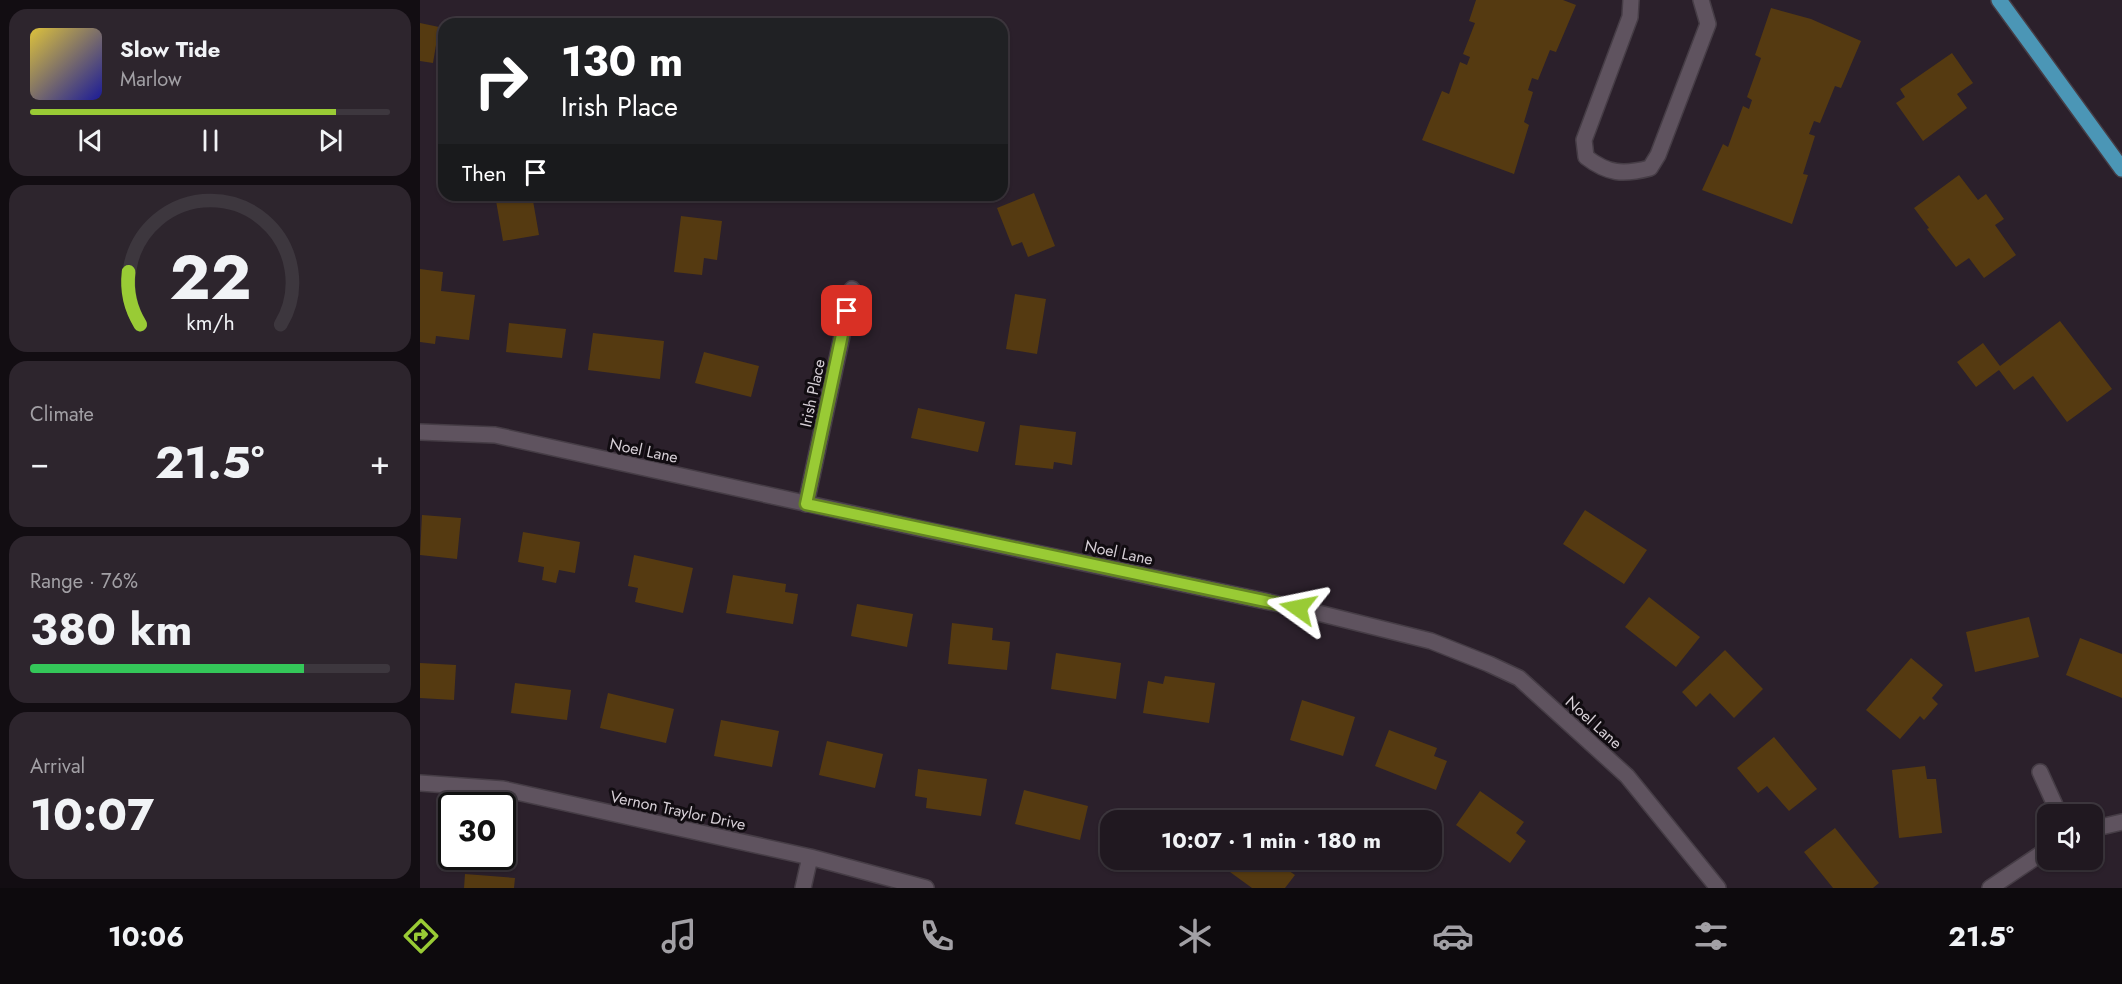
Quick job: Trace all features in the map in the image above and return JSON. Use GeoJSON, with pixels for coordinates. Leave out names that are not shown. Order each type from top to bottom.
{"type":"FeatureCollection","features":[{"type":"Feature","properties":{"kind":"main road"},"geometry":{"type":"LineString","coordinates":[[1999,0],[2122,169]]}},
{"type":"Feature","properties":{"kind":"street"},"geometry":{"type":"LineString","coordinates":[[1631,0],[1630,17],[1584,140],[1586,157],[1604,170],[1633,172],[1650,168],[1658,155],[1708,24],[1701,0]]}},
{"type":"Feature","properties":{"kind":"street","name":"Irish Place"},"geometry":{"type":"LineString","coordinates":[[806,504],[852,289]]}},
{"type":"Feature","properties":{"kind":"street","name":"Noel Lane"},"geometry":{"type":"LineString","coordinates":[[420,432],[495,435],[806,504],[1298,608],[1431,641],[1519,678],[1627,776],[1718,888]]}},
{"type":"Feature","properties":{"kind":"street"},"geometry":{"type":"LineString","coordinates":[[2040,772],[2054,804]]}},
{"type":"Feature","properties":{"kind":"street","name":"Vernon Traylor Drive"},"geometry":{"type":"LineString","coordinates":[[420,783],[503,789],[810,857],[926,888]]}},
{"type":"Feature","properties":{"kind":"street"},"geometry":{"type":"LineString","coordinates":[[2103,826],[2122,822]]}},
{"type":"Feature","properties":{"kind":"street"},"geometry":{"type":"LineString","coordinates":[[1990,888],[2037,856]]}},
{"type":"Feature","properties":{"kind":"street"},"geometry":{"type":"LineString","coordinates":[[803,888],[810,857]]}},
{"type":"Feature","properties":{"kind":"building"},"geometry":{"type":"Polygon","coordinates":[[[1476,0],[1563,0],[1576,5],[1556,52],[1550,50],[1538,80],[1532,78],[1528,90],[1533,92],[1524,122],[1529,125],[1514,174],[1422,140],[1442,91],[1449,94],[1460,62],[1467,65],[1470,57],[1463,54],[1475,23],[1469,21],[1476,0]]]}},
{"type":"Feature","properties":{"kind":"building"},"geometry":{"type":"Polygon","coordinates":[[[1771,8],[1811,19],[1861,41],[1841,88],[1835,86],[1820,123],[1814,121],[1809,134],[1815,136],[1803,174],[1808,175],[1792,224],[1702,190],[1723,144],[1728,147],[1743,106],[1749,109],[1752,100],[1747,97],[1761,58],[1755,55],[1771,8]]]}},
{"type":"Feature","properties":{"kind":"building"},"geometry":{"type":"Polygon","coordinates":[[[420,23],[438,27],[433,63],[420,61],[420,23]]]}},
{"type":"Feature","properties":{"kind":"building"},"geometry":{"type":"Polygon","coordinates":[[[1952,53],[1973,83],[1957,94],[1967,108],[1923,141],[1896,103],[1905,97],[1900,89],[1952,53]]]}},
{"type":"Feature","properties":{"kind":"building"},"geometry":{"type":"Polygon","coordinates":[[[1959,175],[1978,200],[1986,194],[2004,219],[1995,225],[2016,255],[1984,278],[1969,258],[1956,267],[1914,208],[1959,175]]]}},
{"type":"Feature","properties":{"kind":"building"},"geometry":{"type":"Polygon","coordinates":[[[1034,193],[1055,246],[1028,257],[1022,242],[1012,246],[997,208],[1034,193]]]}},
{"type":"Feature","properties":{"kind":"building"},"geometry":{"type":"Polygon","coordinates":[[[496,201],[533,201],[539,235],[503,241],[496,201]]]}},
{"type":"Feature","properties":{"kind":"building"},"geometry":{"type":"Polygon","coordinates":[[[681,216],[722,221],[717,260],[704,258],[702,275],[674,272],[681,216]]]}},
{"type":"Feature","properties":{"kind":"building"},"geometry":{"type":"Polygon","coordinates":[[[420,269],[443,272],[441,291],[475,295],[469,340],[436,336],[435,344],[420,342],[420,269]]]}},
{"type":"Feature","properties":{"kind":"building"},"geometry":{"type":"Polygon","coordinates":[[[1015,294],[1046,299],[1037,354],[1006,349],[1015,294]]]}},
{"type":"Feature","properties":{"kind":"building"},"geometry":{"type":"Polygon","coordinates":[[[2060,321],[2112,389],[2067,422],[2033,376],[2014,390],[1999,370],[1976,387],[1957,362],[1983,343],[2000,366],[2060,321]]]}},
{"type":"Feature","properties":{"kind":"building"},"geometry":{"type":"Polygon","coordinates":[[[509,323],[566,329],[562,358],[506,352],[509,323]]]}},
{"type":"Feature","properties":{"kind":"building"},"geometry":{"type":"Polygon","coordinates":[[[593,333],[664,341],[660,379],[588,370],[593,333]]]}},
{"type":"Feature","properties":{"kind":"building"},"geometry":{"type":"Polygon","coordinates":[[[704,352],[759,366],[751,397],[695,383],[704,352]]]}},
{"type":"Feature","properties":{"kind":"building"},"geometry":{"type":"Polygon","coordinates":[[[918,408],[985,422],[978,452],[911,438],[918,408]]]}},
{"type":"Feature","properties":{"kind":"building"},"geometry":{"type":"Polygon","coordinates":[[[1020,425],[1076,432],[1072,465],[1054,462],[1053,469],[1015,465],[1020,425]]]}},
{"type":"Feature","properties":{"kind":"building"},"geometry":{"type":"Polygon","coordinates":[[[1585,510],[1647,550],[1624,584],[1563,544],[1585,510]]]}},
{"type":"Feature","properties":{"kind":"building"},"geometry":{"type":"Polygon","coordinates":[[[422,515],[461,518],[457,559],[420,555],[422,515]]]}},
{"type":"Feature","properties":{"kind":"building"},"geometry":{"type":"Polygon","coordinates":[[[523,532],[580,542],[575,573],[559,570],[556,583],[542,580],[544,567],[518,562],[523,532]]]}},
{"type":"Feature","properties":{"kind":"building"},"geometry":{"type":"Polygon","coordinates":[[[634,555],[693,568],[683,613],[635,602],[638,588],[628,586],[634,555]]]}},
{"type":"Feature","properties":{"kind":"building"},"geometry":{"type":"Polygon","coordinates":[[[733,575],[786,584],[785,592],[798,594],[793,624],[726,613],[733,575]]]}},
{"type":"Feature","properties":{"kind":"building"},"geometry":{"type":"Polygon","coordinates":[[[1649,597],[1700,637],[1676,667],[1625,627],[1649,597]]]}},
{"type":"Feature","properties":{"kind":"building"},"geometry":{"type":"Polygon","coordinates":[[[857,604],[913,614],[907,647],[851,636],[857,604]]]}},
{"type":"Feature","properties":{"kind":"building"},"geometry":{"type":"Polygon","coordinates":[[[2029,617],[2039,657],[1975,672],[1966,632],[2029,617]]]}},
{"type":"Feature","properties":{"kind":"building"},"geometry":{"type":"Polygon","coordinates":[[[952,623],[993,628],[992,640],[1010,642],[1007,670],[948,664],[952,623]]]}},
{"type":"Feature","properties":{"kind":"building"},"geometry":{"type":"Polygon","coordinates":[[[2080,638],[2122,654],[2122,698],[2066,675],[2080,638]]]}},
{"type":"Feature","properties":{"kind":"building"},"geometry":{"type":"Polygon","coordinates":[[[1725,650],[1763,689],[1734,718],[1710,693],[1696,707],[1682,692],[1725,650]]]}},
{"type":"Feature","properties":{"kind":"building"},"geometry":{"type":"Polygon","coordinates":[[[1056,653],[1121,663],[1116,699],[1051,689],[1056,653]]]}},
{"type":"Feature","properties":{"kind":"building"},"geometry":{"type":"Polygon","coordinates":[[[1911,658],[1943,685],[1932,698],[1938,704],[1924,720],[1920,716],[1900,739],[1866,710],[1911,658]]]}},
{"type":"Feature","properties":{"kind":"building"},"geometry":{"type":"Polygon","coordinates":[[[420,663],[456,665],[454,700],[420,698],[420,663]]]}},
{"type":"Feature","properties":{"kind":"building"},"geometry":{"type":"Polygon","coordinates":[[[1165,676],[1215,683],[1209,723],[1143,713],[1148,681],[1163,684],[1165,676]]]}},
{"type":"Feature","properties":{"kind":"building"},"geometry":{"type":"Polygon","coordinates":[[[515,683],[571,690],[567,720],[511,713],[515,683]]]}},
{"type":"Feature","properties":{"kind":"building"},"geometry":{"type":"Polygon","coordinates":[[[608,693],[674,709],[666,743],[600,728],[608,693]]]}},
{"type":"Feature","properties":{"kind":"building"},"geometry":{"type":"Polygon","coordinates":[[[1302,700],[1355,717],[1343,756],[1290,740],[1302,700]]]}},
{"type":"Feature","properties":{"kind":"building"},"geometry":{"type":"Polygon","coordinates":[[[721,720],[779,731],[772,767],[714,756],[721,720]]]}},
{"type":"Feature","properties":{"kind":"building"},"geometry":{"type":"Polygon","coordinates":[[[1389,730],[1437,748],[1434,756],[1447,761],[1436,790],[1375,766],[1389,730]]]}},
{"type":"Feature","properties":{"kind":"building"},"geometry":{"type":"Polygon","coordinates":[[[1774,737],[1817,789],[1789,811],[1767,786],[1758,793],[1737,768],[1774,737]]]}},
{"type":"Feature","properties":{"kind":"building"},"geometry":{"type":"Polygon","coordinates":[[[827,741],[883,754],[875,788],[819,775],[827,741]]]}},
{"type":"Feature","properties":{"kind":"building"},"geometry":{"type":"Polygon","coordinates":[[[1925,766],[1927,779],[1936,779],[1942,833],[1899,838],[1892,770],[1925,766]]]}},
{"type":"Feature","properties":{"kind":"building"},"geometry":{"type":"Polygon","coordinates":[[[918,769],[987,779],[981,816],[926,808],[927,798],[915,796],[918,769]]]}},
{"type":"Feature","properties":{"kind":"building"},"geometry":{"type":"Polygon","coordinates":[[[1024,790],[1088,806],[1080,840],[1015,824],[1024,790]]]}},
{"type":"Feature","properties":{"kind":"building"},"geometry":{"type":"Polygon","coordinates":[[[1480,791],[1524,822],[1516,833],[1526,841],[1510,863],[1456,825],[1480,791]]]}},
{"type":"Feature","properties":{"kind":"building"},"geometry":{"type":"Polygon","coordinates":[[[1835,828],[1879,883],[1873,888],[1833,888],[1804,852],[1835,828]]]}},
{"type":"Feature","properties":{"kind":"building"},"geometry":{"type":"Polygon","coordinates":[[[1227,870],[1288,870],[1295,875],[1285,888],[1252,888],[1227,870]]]}},
{"type":"Feature","properties":{"kind":"building"},"geometry":{"type":"Polygon","coordinates":[[[465,874],[515,878],[514,888],[464,888],[465,874]]]}},
{"type":"Feature","properties":{"kind":"route"},"geometry":{"type":"LineString","coordinates":[[847,311],[806,504],[1298,608]]}}]}
